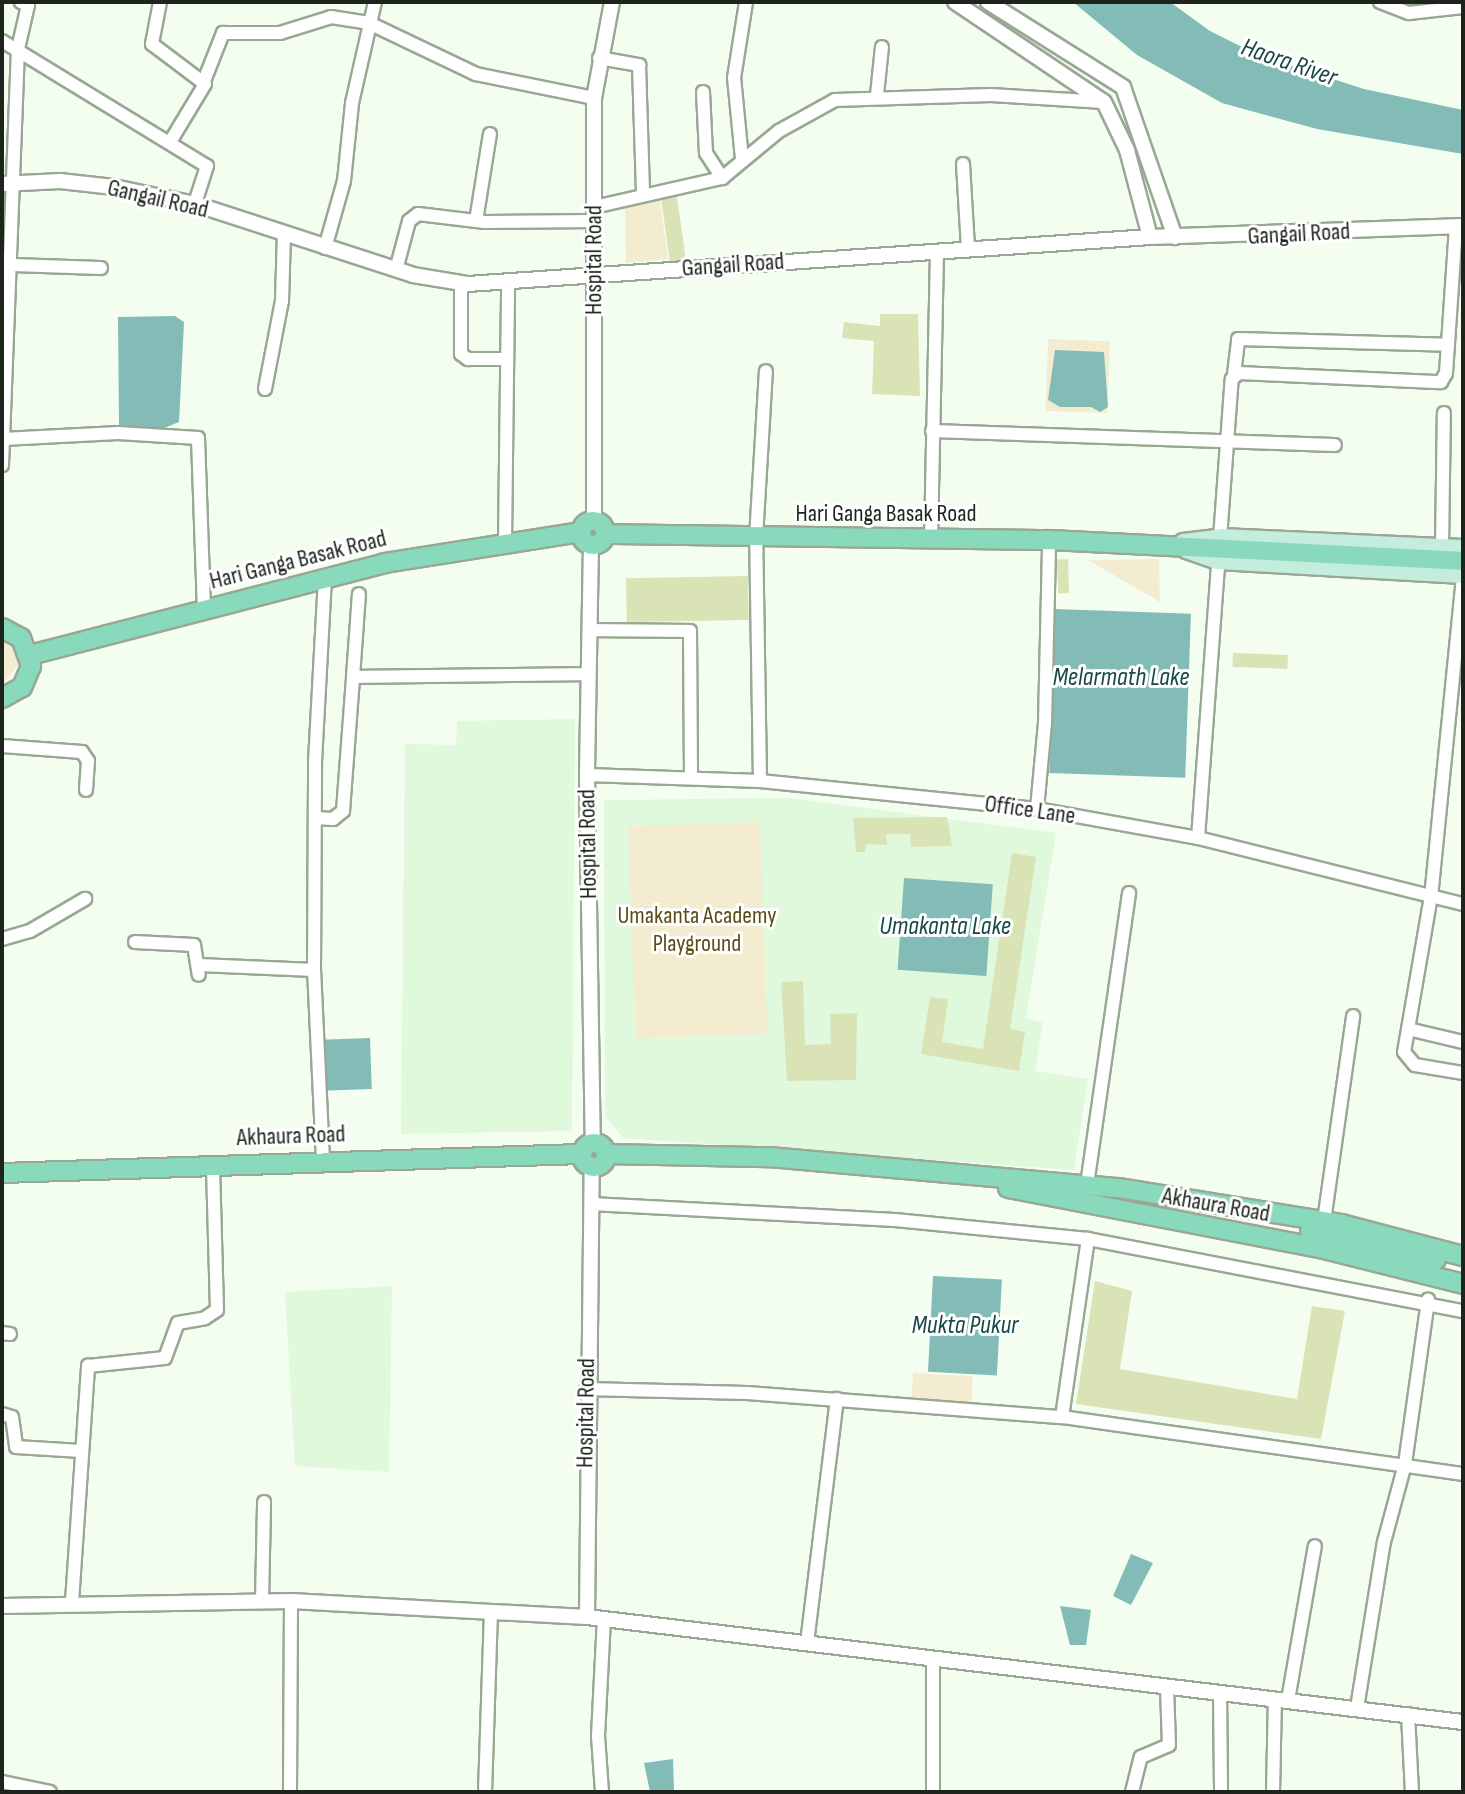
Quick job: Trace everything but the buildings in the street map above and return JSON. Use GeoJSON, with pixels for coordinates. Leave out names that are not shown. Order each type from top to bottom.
{"type":"FeatureCollection","features":[{"type":"Feature","properties":{"kind":"main road","name":"Hari Ganga Basak Road"},"geometry":{"type":"LineString","coordinates":[[30,655],[325,576],[505,541],[593,533],[757,538],[1049,540],[1463,561]]}},
{"type":"Feature","properties":{"kind":"main road"},"geometry":{"type":"LineString","coordinates":[[1219,549],[1463,548]]}},
{"type":"Feature","properties":{"kind":"main road"},"geometry":{"type":"LineString","coordinates":[[1219,549],[1463,576]]}},
{"type":"Feature","properties":{"kind":"main road"},"geometry":{"type":"LineString","coordinates":[[2,628],[21,638],[30,655],[22,687],[2,698]]}},
{"type":"Feature","properties":{"kind":"main road","name":"Akhaura Road"},"geometry":{"type":"LineString","coordinates":[[2,1173],[323,1160],[593,1155],[769,1157],[961,1177],[1087,1185],[1325,1227],[1463,1256]]}},
{"type":"Feature","properties":{"kind":"main road"},"geometry":{"type":"LineString","coordinates":[[961,1177],[1325,1227],[1463,1267]]}},
{"type":"Feature","properties":{"kind":"main road","name":"Akhaura Road"},"geometry":{"type":"LineString","coordinates":[[961,1177],[1084,1207],[1320,1248],[1463,1284]]}},
{"type":"Feature","properties":{"kind":"street"},"geometry":{"type":"LineString","coordinates":[[2,465],[12,265],[9,183],[18,50],[28,5],[21,2]]}},
{"type":"Feature","properties":{"kind":"street"},"geometry":{"type":"LineString","coordinates":[[159,2],[152,44],[204,81]]}},
{"type":"Feature","properties":{"kind":"street"},"geometry":{"type":"LineString","coordinates":[[325,248],[344,181],[369,23],[375,2]]}},
{"type":"Feature","properties":{"kind":"street","name":"Hospital Road"},"geometry":{"type":"LineString","coordinates":[[587,1617],[586,1389],[593,1155],[587,775],[593,533],[594,97],[599,58],[612,2]]}},
{"type":"Feature","properties":{"kind":"street"},"geometry":{"type":"LineString","coordinates":[[743,159],[734,78],[746,2]]}},
{"type":"Feature","properties":{"kind":"street"},"geometry":{"type":"LineString","coordinates":[[955,2],[1104,102],[1127,150],[1150,237]]}},
{"type":"Feature","properties":{"kind":"street"},"geometry":{"type":"LineString","coordinates":[[988,2],[1123,86],[1175,237]]}},
{"type":"Feature","properties":{"kind":"street"},"geometry":{"type":"LineString","coordinates":[[1380,2],[1409,13],[1463,7]]}},
{"type":"Feature","properties":{"kind":"street"},"geometry":{"type":"LineString","coordinates":[[170,142],[204,81],[223,33],[280,33],[331,16],[369,23],[476,74],[594,97]]}},
{"type":"Feature","properties":{"kind":"street"},"geometry":{"type":"LineString","coordinates":[[2,41],[170,142],[209,169],[195,204]]}},
{"type":"Feature","properties":{"kind":"street"},"geometry":{"type":"LineString","coordinates":[[877,95],[882,47]]}},
{"type":"Feature","properties":{"kind":"street"},"geometry":{"type":"LineString","coordinates":[[599,58],[639,65],[643,192]]}},
{"type":"Feature","properties":{"kind":"street"},"geometry":{"type":"LineString","coordinates":[[703,92],[706,153],[722,178]]}},
{"type":"Feature","properties":{"kind":"street"},"geometry":{"type":"LineString","coordinates":[[396,270],[414,215],[476,221],[594,214],[643,192],[722,178],[743,159],[816,108],[877,95],[1104,102]]}},
{"type":"Feature","properties":{"kind":"street"},"geometry":{"type":"LineString","coordinates":[[476,221],[490,134]]}},
{"type":"Feature","properties":{"kind":"street"},"geometry":{"type":"LineString","coordinates":[[963,164],[968,249]]}},
{"type":"Feature","properties":{"kind":"street","name":"Gangail Road"},"geometry":{"type":"LineString","coordinates":[[9,183],[114,187],[195,204],[396,270],[461,283],[508,283],[1150,237],[1459,226]]}},
{"type":"Feature","properties":{"kind":"street"},"geometry":{"type":"LineString","coordinates":[[1234,374],[1435,383],[1446,373],[1459,226]]}},
{"type":"Feature","properties":{"kind":"street"},"geometry":{"type":"LineString","coordinates":[[265,389],[282,301],[284,234]]}},
{"type":"Feature","properties":{"kind":"street"},"geometry":{"type":"LineString","coordinates":[[931,539],[936,251]]}},
{"type":"Feature","properties":{"kind":"street"},"geometry":{"type":"LineString","coordinates":[[12,265],[101,268]]}},
{"type":"Feature","properties":{"kind":"street"},"geometry":{"type":"LineString","coordinates":[[461,283],[461,354],[468,359],[505,359]]}},
{"type":"Feature","properties":{"kind":"street"},"geometry":{"type":"LineString","coordinates":[[505,541],[505,359],[508,283]]}},
{"type":"Feature","properties":{"kind":"street"},"geometry":{"type":"LineString","coordinates":[[1198,838],[1219,549],[1238,338],[1448,345]]}},
{"type":"Feature","properties":{"kind":"street"},"geometry":{"type":"LineString","coordinates":[[760,781],[757,538],[766,371]]}},
{"type":"Feature","properties":{"kind":"street"},"geometry":{"type":"LineString","coordinates":[[1442,548],[1444,413]]}},
{"type":"Feature","properties":{"kind":"street"},"geometry":{"type":"LineString","coordinates":[[932,431],[1335,444]]}},
{"type":"Feature","properties":{"kind":"street"},"geometry":{"type":"LineString","coordinates":[[3,439],[118,433],[198,438],[204,607]]}},
{"type":"Feature","properties":{"kind":"street"},"geometry":{"type":"LineString","coordinates":[[1037,808],[1045,723],[1049,540]]}},
{"type":"Feature","properties":{"kind":"street"},"geometry":{"type":"LineString","coordinates":[[323,1160],[314,970],[315,818],[325,576]]}},
{"type":"Feature","properties":{"kind":"street"},"geometry":{"type":"LineString","coordinates":[[1463,576],[1431,896],[1404,1052],[1415,1065],[1463,1073]]}},
{"type":"Feature","properties":{"kind":"street"},"geometry":{"type":"LineString","coordinates":[[315,818],[333,819],[343,811],[359,594]]}},
{"type":"Feature","properties":{"kind":"street"},"geometry":{"type":"LineString","coordinates":[[589,630],[690,631],[691,777]]}},
{"type":"Feature","properties":{"kind":"street"},"geometry":{"type":"LineString","coordinates":[[353,677],[588,674]]}},
{"type":"Feature","properties":{"kind":"street"},"geometry":{"type":"LineString","coordinates":[[2,746],[82,752],[88,761],[86,790]]}},
{"type":"Feature","properties":{"kind":"street","name":"Office Lane"},"geometry":{"type":"LineString","coordinates":[[587,775],[760,781],[1037,808],[1198,838],[1463,904]]}},
{"type":"Feature","properties":{"kind":"street"},"geometry":{"type":"LineString","coordinates":[[1087,1185],[1129,893]]}},
{"type":"Feature","properties":{"kind":"street"},"geometry":{"type":"LineString","coordinates":[[2,939],[30,931],[85,899]]}},
{"type":"Feature","properties":{"kind":"street"},"geometry":{"type":"LineString","coordinates":[[135,942],[194,945],[199,970],[314,970]]}},
{"type":"Feature","properties":{"kind":"street"},"geometry":{"type":"LineString","coordinates":[[1325,1227],[1353,1016]]}},
{"type":"Feature","properties":{"kind":"street"},"geometry":{"type":"LineString","coordinates":[[1408,1029],[1463,1042]]}},
{"type":"Feature","properties":{"kind":"street"},"geometry":{"type":"LineString","coordinates":[[72,1602],[91,1363],[164,1358],[178,1323],[205,1318],[217,1310],[213,1163]]}},
{"type":"Feature","properties":{"kind":"street"},"geometry":{"type":"LineString","coordinates":[[591,1204],[895,1220],[1088,1239],[1428,1300],[1463,1311]]}},
{"type":"Feature","properties":{"kind":"street"},"geometry":{"type":"LineString","coordinates":[[1062,1416],[1088,1239]]}},
{"type":"Feature","properties":{"kind":"street"},"geometry":{"type":"LineString","coordinates":[[1357,1708],[1384,1542],[1405,1464],[1428,1300]]}},
{"type":"Feature","properties":{"kind":"street"},"geometry":{"type":"LineString","coordinates":[[586,1389],[836,1399],[1062,1416],[1463,1474]]}},
{"type":"Feature","properties":{"kind":"street"},"geometry":{"type":"LineString","coordinates":[[807,1643],[836,1399]]}},
{"type":"Feature","properties":{"kind":"street"},"geometry":{"type":"LineString","coordinates":[[2,1414],[12,1417],[16,1447],[82,1451]]}},
{"type":"Feature","properties":{"kind":"street"},"geometry":{"type":"LineString","coordinates":[[262,1601],[264,1502]]}},
{"type":"Feature","properties":{"kind":"street"},"geometry":{"type":"LineString","coordinates":[[1273,1792],[1282,1699],[1315,1546]]}},
{"type":"Feature","properties":{"kind":"street"},"geometry":{"type":"LineString","coordinates":[[2,1606],[72,1602],[290,1601],[491,1614],[587,1617],[1463,1722]]}},
{"type":"Feature","properties":{"kind":"street"},"geometry":{"type":"LineString","coordinates":[[290,1601],[290,1792]]}},
{"type":"Feature","properties":{"kind":"street"},"geometry":{"type":"LineString","coordinates":[[485,1792],[491,1614]]}},
{"type":"Feature","properties":{"kind":"street"},"geometry":{"type":"LineString","coordinates":[[603,1792],[598,1736],[604,1619]]}},
{"type":"Feature","properties":{"kind":"street"},"geometry":{"type":"LineString","coordinates":[[933,1658],[933,1792]]}},
{"type":"Feature","properties":{"kind":"street"},"geometry":{"type":"LineString","coordinates":[[1132,1792],[1141,1757],[1168,1745],[1167,1687]]}},
{"type":"Feature","properties":{"kind":"street"},"geometry":{"type":"LineString","coordinates":[[1220,1692],[1221,1792]]}},
{"type":"Feature","properties":{"kind":"street"},"geometry":{"type":"LineString","coordinates":[[1408,1714],[1412,1792]]}},
{"type":"Feature","properties":{"kind":"street"},"geometry":{"type":"LineString","coordinates":[[2,1782],[50,1792]]}},
{"type":"Feature","properties":{"kind":"shaded area"},"geometry":{"type":"Polygon","coordinates":[[[575,719],[572,1131],[401,1134],[405,744],[456,745],[457,721],[575,719]]]}},
{"type":"Feature","properties":{"kind":"shaded area"},"geometry":{"type":"Polygon","coordinates":[[[789,798],[1056,833],[1026,1018],[1043,1023],[1035,1071],[1088,1079],[1074,1170],[623,1138],[605,1116],[604,800],[789,798]]]}},
{"type":"Feature","properties":{"kind":"shaded area"},"geometry":{"type":"Polygon","coordinates":[[[392,1286],[389,1472],[295,1466],[285,1292],[392,1286]]]}},
{"type":"Feature","properties":{"kind":"green space"},"geometry":{"type":"Polygon","coordinates":[[[659,194],[668,259],[626,263],[625,205],[659,194]]]}},
{"type":"Feature","properties":{"kind":"green space"},"geometry":{"type":"Polygon","coordinates":[[[1048,339],[1110,341],[1107,413],[1045,411],[1048,339]]]}},
{"type":"Feature","properties":{"kind":"green space"},"geometry":{"type":"Polygon","coordinates":[[[1159,559],[1160,602],[1088,560],[1159,559]]]}},
{"type":"Feature","properties":{"kind":"green space"},"geometry":{"type":"Polygon","coordinates":[[[2,639],[14,648],[18,665],[2,685],[2,639]]]}},
{"type":"Feature","properties":{"kind":"green space","name":"Umakanta Academy Playground"},"geometry":{"type":"Polygon","coordinates":[[[760,822],[767,1034],[635,1038],[628,827],[760,822]]]}},
{"type":"Feature","properties":{"kind":"green space"},"geometry":{"type":"Polygon","coordinates":[[[913,1373],[973,1376],[971,1405],[911,1402],[913,1373]]]}},
{"type":"Feature","properties":{"kind":"water"},"geometry":{"type":"Polygon","coordinates":[[[1073,2],[1170,2],[1210,31],[1258,55],[1364,89],[1463,110],[1463,154],[1317,129],[1222,103],[1137,55],[1073,2]]]}},
{"type":"Feature","properties":{"kind":"water"},"geometry":{"type":"Polygon","coordinates":[[[175,316],[184,322],[179,422],[162,429],[119,425],[118,317],[175,316]]]}},
{"type":"Feature","properties":{"kind":"water"},"geometry":{"type":"Polygon","coordinates":[[[1055,350],[1104,352],[1108,407],[1100,412],[1091,407],[1060,407],[1048,400],[1055,350]]]}},
{"type":"Feature","properties":{"kind":"water","name":"Melarmath Lake"},"geometry":{"type":"Polygon","coordinates":[[[1055,609],[1191,614],[1185,778],[1049,773],[1055,609]]]}},
{"type":"Feature","properties":{"kind":"water","name":"Umakanta Lake"},"geometry":{"type":"Polygon","coordinates":[[[904,878],[993,884],[986,976],[898,970],[904,878]]]}},
{"type":"Feature","properties":{"kind":"water"},"geometry":{"type":"Polygon","coordinates":[[[370,1038],[372,1089],[323,1091],[321,1040],[370,1038]]]}},
{"type":"Feature","properties":{"kind":"water","name":"Mukta Pukur"},"geometry":{"type":"Polygon","coordinates":[[[933,1276],[1002,1280],[997,1375],[928,1372],[933,1276]]]}},
{"type":"Feature","properties":{"kind":"water"},"geometry":{"type":"Polygon","coordinates":[[[1131,1554],[1153,1563],[1131,1605],[1113,1596],[1131,1554]]]}},
{"type":"Feature","properties":{"kind":"water"},"geometry":{"type":"Polygon","coordinates":[[[1060,1606],[1091,1610],[1086,1645],[1070,1645],[1060,1606]]]}},
{"type":"Feature","properties":{"kind":"water"},"geometry":{"type":"Polygon","coordinates":[[[673,1759],[674,1792],[650,1792],[644,1763],[673,1759]]]}},
{"type":"Feature","properties":{"kind":"water label","name":"Haora River"},"geometry":{"type":"Point","coordinates":[1289,63]}}]}
